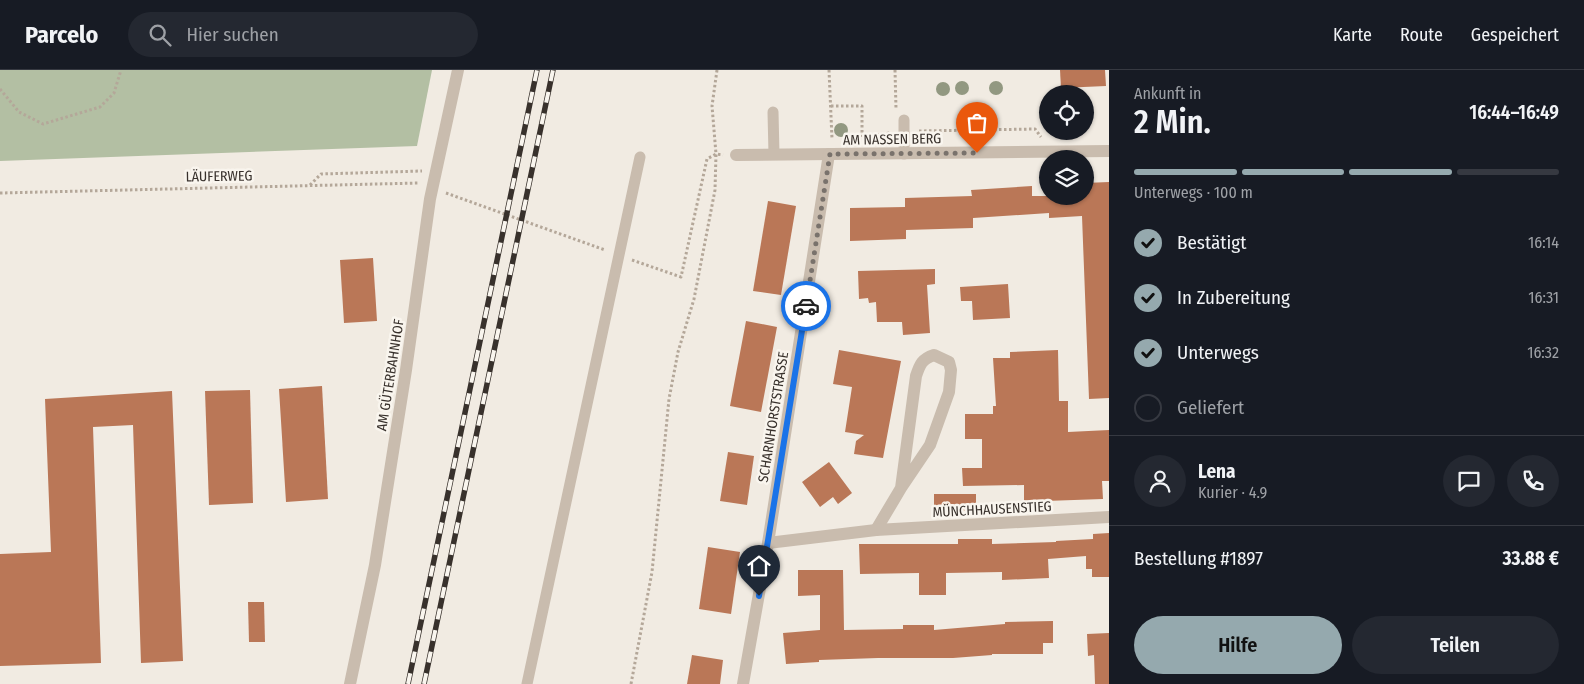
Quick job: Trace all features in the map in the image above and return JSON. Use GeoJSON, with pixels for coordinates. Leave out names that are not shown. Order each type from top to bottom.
{"type":"FeatureCollection","features":[{"type":"Feature","properties":{"kind":"street","name":"AM GÜTERBAHNHOF"},"geometry":{"type":"LineString","coordinates":[[350,684],[375,565],[435,171],[458,70]]}},
{"type":"Feature","properties":{"kind":"street","name":"AM NASSEN BERG"},"geometry":{"type":"LineString","coordinates":[[1094,151],[1109,151]]}},
{"type":"Feature","properties":{"kind":"street","name":"AM NASSEN BERG"},"geometry":{"type":"LineString","coordinates":[[736,155],[1039,152]]}},
{"type":"Feature","properties":{"kind":"street","name":"SCHARNHORSTSTRASSE"},"geometry":{"type":"LineString","coordinates":[[743,684],[768,543],[830,154]]}},
{"type":"Feature","properties":{"kind":"street"},"geometry":{"type":"LineString","coordinates":[[876,530],[930,445],[949,392],[951,370],[949,362],[934,355],[926,358],[916,376],[901,488]]}},
{"type":"Feature","properties":{"kind":"street","name":"MÜNCHHAUSENSTIEG"},"geometry":{"type":"LineString","coordinates":[[768,543],[876,530],[1109,518]]}},
{"type":"Feature","properties":{"kind":"lane"},"geometry":{"type":"LineString","coordinates":[[773,112],[774,154]]}},
{"type":"Feature","properties":{"kind":"lane"},"geometry":{"type":"LineString","coordinates":[[902,127],[904,154]]}},
{"type":"Feature","properties":{"kind":"lane"},"geometry":{"type":"LineString","coordinates":[[527,684],[640,157]]}},
{"type":"Feature","properties":{"kind":"path"},"geometry":{"type":"LineString","coordinates":[[0,89],[19,112],[43,124],[100,107],[114,93],[121,70]]}},
{"type":"Feature","properties":{"kind":"path"},"geometry":{"type":"LineString","coordinates":[[631,684],[652,572],[669,398],[678,352],[696,290],[715,190],[716,154],[712,106],[716,70]]}},
{"type":"Feature","properties":{"kind":"path"},"geometry":{"type":"LineString","coordinates":[[829,70],[832,145],[830,154]]}},
{"type":"Feature","properties":{"kind":"path"},"geometry":{"type":"LineString","coordinates":[[895,70],[902,127]]}},
{"type":"Feature","properties":{"kind":"path"},"geometry":{"type":"LineString","coordinates":[[831,106],[862,106],[862,137]]}},
{"type":"Feature","properties":{"kind":"path"},"geometry":{"type":"LineString","coordinates":[[855,141],[862,137],[902,127],[1035,129],[1051,150]]}},
{"type":"Feature","properties":{"kind":"path"},"geometry":{"type":"LineString","coordinates":[[625,257],[681,278],[707,158],[716,154]]}},
{"type":"Feature","properties":{"kind":"path","name":"LÄUFERWEG"},"geometry":{"type":"LineString","coordinates":[[0,193],[310,185],[321,174],[435,171]]}},
{"type":"Feature","properties":{"kind":"path"},"geometry":{"type":"LineString","coordinates":[[310,185],[418,182],[427,186]]}},
{"type":"Feature","properties":{"kind":"path"},"geometry":{"type":"LineString","coordinates":[[446,192],[606,250]]}},
{"type":"Feature","properties":{"kind":"green space"},"geometry":{"type":"Polygon","coordinates":[[[0,70],[432,70],[417,146],[0,161],[0,70]]]}},
{"type":"Feature","properties":{"kind":"building"},"geometry":{"type":"Polygon","coordinates":[[[1060,70],[1105,70],[1106,86],[1061,85],[1060,70]]]}},
{"type":"Feature","properties":{"kind":"building"},"geometry":{"type":"Polygon","coordinates":[[[1109,182],[1109,398],[1089,399],[1082,216],[1049,218],[1049,213],[973,218],[973,228],[906,230],[906,239],[850,241],[850,208],[905,207],[905,198],[972,196],[971,190],[1032,186],[1032,196],[1039,196],[1039,205],[1094,205],[1094,183],[1109,182]]]}},
{"type":"Feature","properties":{"kind":"building"},"geometry":{"type":"Polygon","coordinates":[[[768,201],[796,206],[781,295],[753,291],[768,201]]]}},
{"type":"Feature","properties":{"kind":"building"},"geometry":{"type":"Polygon","coordinates":[[[373,258],[377,321],[344,323],[340,260],[373,258]]]}},
{"type":"Feature","properties":{"kind":"building"},"geometry":{"type":"Polygon","coordinates":[[[935,269],[935,284],[927,285],[930,333],[903,335],[902,322],[877,322],[876,302],[869,303],[868,298],[859,299],[858,271],[935,269]]]}},
{"type":"Feature","properties":{"kind":"building"},"geometry":{"type":"Polygon","coordinates":[[[1008,284],[1010,318],[973,320],[972,301],[961,301],[960,287],[1008,284]]]}},
{"type":"Feature","properties":{"kind":"building"},"geometry":{"type":"Polygon","coordinates":[[[746,321],[777,327],[761,412],[730,406],[746,321]]]}},
{"type":"Feature","properties":{"kind":"building"},"geometry":{"type":"Polygon","coordinates":[[[839,350],[901,361],[883,458],[854,454],[856,441],[864,435],[845,432],[852,387],[833,384],[839,350]]]}},
{"type":"Feature","properties":{"kind":"building"},"geometry":{"type":"Polygon","coordinates":[[[1058,350],[1059,401],[1068,401],[1068,432],[1109,430],[1109,481],[1102,481],[1103,499],[1045,501],[1045,507],[1024,507],[1024,485],[963,486],[962,468],[982,468],[982,439],[965,439],[965,414],[993,414],[993,406],[996,406],[993,358],[1010,358],[1010,352],[1058,350]]]}},
{"type":"Feature","properties":{"kind":"building"},"geometry":{"type":"Polygon","coordinates":[[[322,386],[328,499],[286,502],[279,389],[322,386]]]}},
{"type":"Feature","properties":{"kind":"building"},"geometry":{"type":"Polygon","coordinates":[[[250,390],[253,503],[209,505],[205,391],[250,390]]]}},
{"type":"Feature","properties":{"kind":"building"},"geometry":{"type":"Polygon","coordinates":[[[172,391],[183,661],[141,663],[133,425],[93,427],[101,663],[0,666],[0,554],[51,552],[45,399],[172,391]]]}},
{"type":"Feature","properties":{"kind":"building"},"geometry":{"type":"Polygon","coordinates":[[[728,452],[754,456],[747,505],[720,501],[728,452]]]}},
{"type":"Feature","properties":{"kind":"building"},"geometry":{"type":"Polygon","coordinates":[[[829,462],[852,493],[838,504],[833,497],[820,507],[802,482],[829,462]]]}},
{"type":"Feature","properties":{"kind":"building"},"geometry":{"type":"Polygon","coordinates":[[[934,494],[976,494],[976,510],[934,511],[934,494]]]}},
{"type":"Feature","properties":{"kind":"building"},"geometry":{"type":"Polygon","coordinates":[[[1109,533],[1109,577],[1092,577],[1092,569],[1086,569],[1086,556],[1048,559],[1049,578],[1002,580],[1002,572],[946,573],[946,595],[919,595],[919,573],[860,574],[859,544],[958,544],[958,539],[992,539],[992,544],[1056,542],[1093,539],[1093,534],[1109,533]]]}},
{"type":"Feature","properties":{"kind":"building"},"geometry":{"type":"Polygon","coordinates":[[[708,547],[740,552],[731,614],[699,609],[708,547]]]}},
{"type":"Feature","properties":{"kind":"building"},"geometry":{"type":"Polygon","coordinates":[[[798,570],[843,570],[844,630],[903,629],[903,625],[934,625],[934,630],[1005,624],[1005,622],[1053,621],[1053,643],[1043,643],[1043,654],[992,654],[953,658],[819,660],[819,662],[786,664],[783,633],[820,630],[820,595],[798,596],[798,570]]]}},
{"type":"Feature","properties":{"kind":"building"},"geometry":{"type":"Polygon","coordinates":[[[248,602],[264,602],[265,642],[249,642],[248,602]]]}},
{"type":"Feature","properties":{"kind":"building"},"geometry":{"type":"Polygon","coordinates":[[[1109,633],[1109,684],[1095,684],[1094,655],[1088,656],[1087,634],[1109,633]]]}},
{"type":"Feature","properties":{"kind":"building"},"geometry":{"type":"Polygon","coordinates":[[[692,655],[723,660],[720,684],[687,684],[692,655]]]}},
{"type":"Feature","properties":{"kind":"railway"},"geometry":{"type":"LineString","coordinates":[[408,684],[537,70]]}},
{"type":"Feature","properties":{"kind":"railway"},"geometry":{"type":"LineString","coordinates":[[424,684],[553,70]]}},
{"type":"Feature","properties":{"kind":"way so far"},"geometry":{"type":"LineString","coordinates":[[806,306],[830,154],[977,153]]}},
{"type":"Feature","properties":{"kind":"route"},"geometry":{"type":"LineString","coordinates":[[759,596],[806,306]]}}]}
